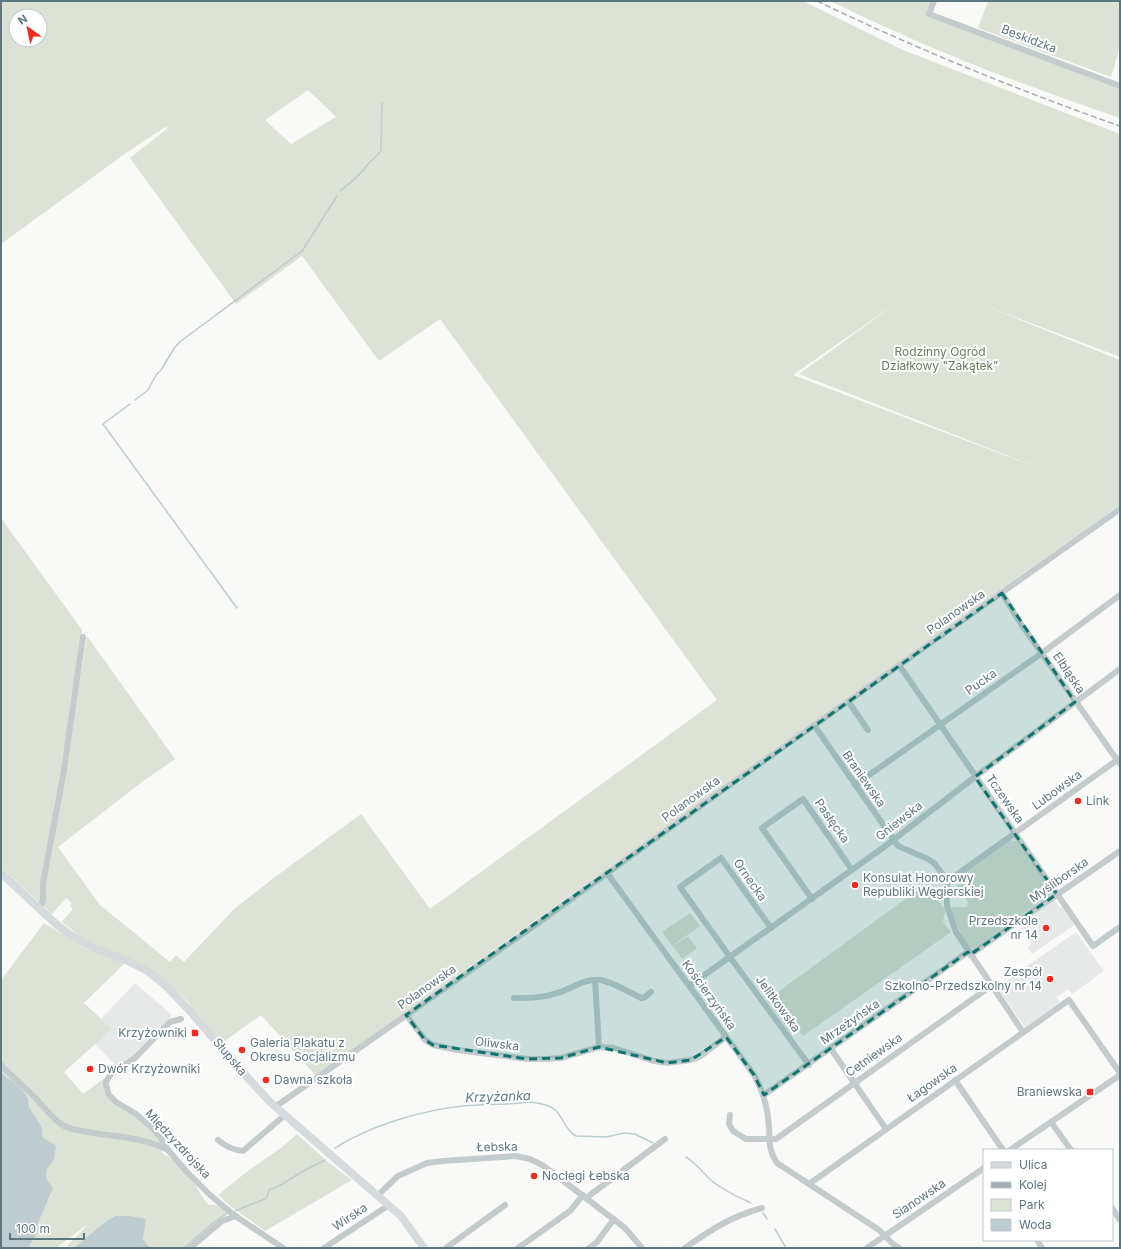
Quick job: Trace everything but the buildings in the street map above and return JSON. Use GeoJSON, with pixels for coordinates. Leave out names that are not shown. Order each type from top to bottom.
{"type":"FeatureCollection","features":[{"type":"Feature","properties":{"kind":"street","name":"Beskidzka"},"geometry":{"type":"LineString","coordinates":[[934,1],[929,14],[1120,86]]}},
{"type":"Feature","properties":{"kind":"street","name":"Polanowska"},"geometry":{"type":"LineString","coordinates":[[275,1107],[531,928],[848,701],[1120,509]]}},
{"type":"Feature","properties":{"kind":"street","name":"Elbląska"},"geometry":{"type":"LineString","coordinates":[[1002,592],[1019,621],[1042,652],[1075,702],[1119,760]]}},
{"type":"Feature","properties":{"kind":"street","name":"Pucka"},"geometry":{"type":"LineString","coordinates":[[855,785],[1120,595]]}},
{"type":"Feature","properties":{"kind":"street"},"geometry":{"type":"LineString","coordinates":[[40,908],[43,900],[43,883],[63,776],[83,637]]}},
{"type":"Feature","properties":{"kind":"street","name":"Tczewska"},"geometry":{"type":"LineString","coordinates":[[899,665],[1093,946],[1120,927]]}},
{"type":"Feature","properties":{"kind":"street","name":"Gniewska"},"geometry":{"type":"LineString","coordinates":[[689,986],[893,840],[1120,669]]}},
{"type":"Feature","properties":{"kind":"street"},"geometry":{"type":"LineString","coordinates":[[848,701],[868,730]]}},
{"type":"Feature","properties":{"kind":"street","name":"Braniewska"},"geometry":{"type":"LineString","coordinates":[[814,726],[898,846],[934,862],[948,882]]}},
{"type":"Feature","properties":{"kind":"street","name":"Lubowska"},"geometry":{"type":"LineString","coordinates":[[948,882],[1119,760]]}},
{"type":"Feature","properties":{"kind":"street","name":"Pasłęcka"},"geometry":{"type":"LineString","coordinates":[[812,899],[762,828],[803,799],[852,870]]}},
{"type":"Feature","properties":{"kind":"street","name":"Myśliborska"},"geometry":{"type":"LineString","coordinates":[[969,953],[1120,850]]}},
{"type":"Feature","properties":{"kind":"street","name":"Ornecka"},"geometry":{"type":"LineString","coordinates":[[730,957],[680,887],[698,874],[721,858],[771,928]]}},
{"type":"Feature","properties":{"kind":"street","name":"Słupska"},"geometry":{"type":"LineString","coordinates":[[1,873],[57,925],[78,940],[140,967],[164,984],[191,1012],[250,1081],[275,1107],[389,1204],[401,1216],[424,1248]]}},
{"type":"Feature","properties":{"kind":"street","name":"Kościerzyńska"},"geometry":{"type":"LineString","coordinates":[[607,874],[754,1076],[764,1095],[770,1126],[770,1149],[777,1163],[879,1230],[893,1244],[900,1248]]}},
{"type":"Feature","properties":{"kind":"street"},"geometry":{"type":"LineString","coordinates":[[948,882],[946,897],[950,918],[956,932],[1023,1032]]}},
{"type":"Feature","properties":{"kind":"street","name":"Mrzeżyńska"},"geometry":{"type":"LineString","coordinates":[[764,1095],[969,953]]}},
{"type":"Feature","properties":{"kind":"street","name":"Jelitkowska"},"geometry":{"type":"LineString","coordinates":[[730,957],[809,1065]]}},
{"type":"Feature","properties":{"kind":"street"},"geometry":{"type":"LineString","coordinates":[[514,998],[546,996],[558,993],[582,982],[595,980],[608,982],[640,998],[645,997],[651,992]]}},
{"type":"Feature","properties":{"kind":"street"},"geometry":{"type":"LineString","coordinates":[[595,980],[599,1047]]}},
{"type":"Feature","properties":{"kind":"street","name":"Cetniewska"},"geometry":{"type":"LineString","coordinates":[[770,1138],[776,1138],[991,986]]}},
{"type":"Feature","properties":{"kind":"street","name":"Łagowska"},"geometry":{"type":"LineString","coordinates":[[809,1184],[1069,1000],[1120,1074]]}},
{"type":"Feature","properties":{"kind":"street","name":"Oliwska"},"geometry":{"type":"LineString","coordinates":[[406,1015],[429,1043],[457,1050],[527,1059],[561,1058],[599,1047],[614,1048],[654,1061],[667,1063],[692,1060],[726,1037]]}},
{"type":"Feature","properties":{"kind":"street","name":"Międzyzdrojska"},"geometry":{"type":"LineString","coordinates":[[181,1019],[170,1022],[135,1058],[110,1075],[106,1082],[106,1086],[112,1099],[144,1121],[161,1138],[168,1150],[187,1172],[210,1194],[236,1216],[283,1248]]}},
{"type":"Feature","properties":{"kind":"street"},"geometry":{"type":"LineString","coordinates":[[831,1049],[886,1129]]}},
{"type":"Feature","properties":{"kind":"street"},"geometry":{"type":"LineString","coordinates":[[1,1065],[40,1103],[49,1114],[64,1126],[76,1130],[135,1138],[154,1143],[168,1150]]}},
{"type":"Feature","properties":{"kind":"street"},"geometry":{"type":"LineString","coordinates":[[1011,1149],[1120,1074]]}},
{"type":"Feature","properties":{"kind":"street"},"geometry":{"type":"LineString","coordinates":[[955,1080],[1002,1149]]}},
{"type":"Feature","properties":{"kind":"street"},"geometry":{"type":"LineString","coordinates":[[218,1140],[234,1150],[243,1151],[285,1115]]}},
{"type":"Feature","properties":{"kind":"street"},"geometry":{"type":"LineString","coordinates":[[730,1116],[729,1124],[733,1131],[746,1139],[770,1138]]}},
{"type":"Feature","properties":{"kind":"street"},"geometry":{"type":"LineString","coordinates":[[1051,1122],[1070,1149]]}},
{"type":"Feature","properties":{"kind":"street"},"geometry":{"type":"LineString","coordinates":[[518,1248],[570,1211],[585,1197],[590,1195],[665,1139]]}},
{"type":"Feature","properties":{"kind":"street","name":"Łebska"},"geometry":{"type":"LineString","coordinates":[[378,1195],[398,1176],[427,1163],[516,1156],[530,1159],[542,1165],[625,1228],[642,1248]]}},
{"type":"Feature","properties":{"kind":"street","name":"Sianowska"},"geometry":{"type":"LineString","coordinates":[[867,1248],[983,1169]]}},
{"type":"Feature","properties":{"kind":"street","name":"Wirska"},"geometry":{"type":"LineString","coordinates":[[324,1248],[389,1204]]}},
{"type":"Feature","properties":{"kind":"street"},"geometry":{"type":"LineString","coordinates":[[446,1248],[505,1205]]}},
{"type":"Feature","properties":{"kind":"street"},"geometry":{"type":"LineString","coordinates":[[685,1248],[716,1227],[742,1214],[762,1208]]}},
{"type":"Feature","properties":{"kind":"street"},"geometry":{"type":"LineString","coordinates":[[1113,1210],[1120,1220]]}},
{"type":"Feature","properties":{"kind":"street"},"geometry":{"type":"LineString","coordinates":[[190,1248],[222,1221],[236,1216]]}},
{"type":"Feature","properties":{"kind":"street"},"geometry":{"type":"LineString","coordinates":[[589,1248],[598,1242],[614,1220]]}},
{"type":"Feature","properties":{"kind":"highlighted area"},"geometry":{"type":"Polygon","coordinates":[[[1002,593],[1075,702],[975,777],[1057,894],[970,955],[968,952],[764,1095],[754,1075],[726,1037],[691,1060],[667,1063],[599,1047],[561,1058],[527,1059],[433,1045],[425,1040],[406,1015],[1002,593]]]}},
{"type":"Feature","properties":{"kind":"shaded area","name":"Przedszkole nr 14"},"geometry":{"type":"Polygon","coordinates":[[[1054,899],[1060,908],[1063,906],[1074,922],[1073,926],[1032,954],[1028,948],[1031,942],[1018,923],[1054,899]]]}},
{"type":"Feature","properties":{"kind":"shaded area","name":"Zespół Szkolno-Przedszkolny nr 14"},"geometry":{"type":"Polygon","coordinates":[[[1076,932],[1104,971],[1072,994],[1068,989],[1057,997],[1060,1002],[1025,1027],[997,987],[1076,932]]]}},
{"type":"Feature","properties":{"kind":"shaded area"},"geometry":{"type":"Polygon","coordinates":[[[135,983],[172,1015],[135,1055],[118,1067],[95,1044],[112,1029],[101,1019],[135,983]]]}},
{"type":"Feature","properties":{"kind":"green space","name":"Rodzinny Ogród Działkowy \"Zakątek\""},"geometry":{"type":"Polygon","coordinates":[[[1,1],[803,1],[903,50],[1120,134],[1120,357],[978,303],[1120,360],[1120,505],[316,1076],[261,1015],[222,1043],[186,1000],[150,969],[83,939],[62,922],[73,909],[70,906],[72,903],[66,898],[52,914],[1,867],[1,518],[82,630],[67,728],[72,729],[87,636],[175,759],[142,782],[58,847],[100,905],[170,962],[176,955],[184,962],[234,909],[361,814],[430,909],[717,700],[440,319],[379,361],[302,256],[236,304],[130,158],[168,128],[165,127],[126,153],[1,244],[1,1]],[[308,90],[265,120],[291,144],[336,117],[308,90]],[[898,302],[793,375],[1052,473],[799,374],[898,302]]]}},
{"type":"Feature","properties":{"kind":"green space"},"geometry":{"type":"Polygon","coordinates":[[[830,1],[931,1],[926,15],[1120,89],[1120,118],[963,61],[830,1]]]}},
{"type":"Feature","properties":{"kind":"green space"},"geometry":{"type":"Polygon","coordinates":[[[988,1],[1120,1],[1120,47],[1111,77],[978,28],[988,1]]]}},
{"type":"Feature","properties":{"kind":"green space"},"geometry":{"type":"Polygon","coordinates":[[[1009,840],[1019,843],[1051,889],[1051,893],[1048,896],[1046,893],[1043,895],[1045,898],[974,948],[971,948],[958,928],[951,907],[969,907],[967,906],[968,902],[957,888],[959,880],[957,878],[1009,840]]]}},
{"type":"Feature","properties":{"kind":"green space"},"geometry":{"type":"Polygon","coordinates":[[[926,884],[945,910],[943,922],[951,932],[803,1036],[798,1030],[791,1034],[767,1000],[926,884]]]}},
{"type":"Feature","properties":{"kind":"green space"},"geometry":{"type":"Polygon","coordinates":[[[690,913],[700,926],[672,946],[662,932],[690,913]]]}},
{"type":"Feature","properties":{"kind":"green space"},"geometry":{"type":"Polygon","coordinates":[[[44,923],[87,949],[125,963],[84,1003],[112,1029],[64,1072],[83,1094],[105,1078],[108,1095],[134,1114],[162,1142],[162,1153],[183,1167],[209,1205],[218,1205],[229,1213],[188,1248],[150,1248],[143,1240],[130,1216],[115,1216],[105,1222],[74,1248],[67,1248],[68,1245],[88,1224],[56,1248],[1,1248],[1,980],[44,923]]]}},
{"type":"Feature","properties":{"kind":"green space"},"geometry":{"type":"Polygon","coordinates":[[[688,936],[697,948],[682,959],[673,946],[688,936]]]}},
{"type":"Feature","properties":{"kind":"green space"},"geometry":{"type":"Polygon","coordinates":[[[297,1134],[329,1163],[352,1180],[265,1231],[218,1195],[249,1170],[281,1148],[297,1134]]]}},
{"type":"Feature","properties":{"kind":"water"},"geometry":{"type":"Polygon","coordinates":[[[1,1071],[4,1075],[17,1084],[28,1098],[30,1109],[42,1127],[43,1138],[56,1147],[54,1159],[47,1168],[46,1174],[47,1180],[53,1188],[38,1223],[35,1236],[28,1248],[1,1248],[1,1071]]]}},
{"type":"Feature","properties":{"kind":"water"},"geometry":{"type":"Polygon","coordinates":[[[115,1216],[130,1216],[146,1219],[143,1239],[150,1248],[74,1248],[105,1222],[115,1216]]]}},
{"type":"Feature","properties":{"kind":"waterway"},"geometry":{"type":"LineString","coordinates":[[340,191],[352,182],[381,150],[382,103]]}},
{"type":"Feature","properties":{"kind":"waterway"},"geometry":{"type":"LineString","coordinates":[[135,400],[148,390],[156,375],[161,370],[175,347],[181,341],[302,251],[337,196]]}},
{"type":"Feature","properties":{"kind":"waterway"},"geometry":{"type":"LineString","coordinates":[[130,404],[103,424],[237,608]]}},
{"type":"Feature","properties":{"kind":"waterway","name":"Krzyżanka"},"geometry":{"type":"LineString","coordinates":[[335,1148],[380,1126],[413,1115],[463,1106],[530,1102],[552,1107],[560,1115],[569,1130],[576,1136],[606,1137],[624,1133],[635,1134],[653,1143]]}},
{"type":"Feature","properties":{"kind":"waterway","name":"Krzyżanka"},"geometry":{"type":"LineString","coordinates":[[686,1157],[717,1185],[751,1203]]}},
{"type":"Feature","properties":{"kind":"waterway","name":"Krzyżanka"},"geometry":{"type":"LineString","coordinates":[[235,1211],[265,1199],[269,1190],[325,1160]]}},
{"type":"Feature","properties":{"kind":"waterway","name":"Krzyżanka"},"geometry":{"type":"LineString","coordinates":[[184,1248],[227,1213]]}},
{"type":"Feature","properties":{"kind":"waterway","name":"Krzyżanka"},"geometry":{"type":"LineString","coordinates":[[763,1213],[767,1219]]}},
{"type":"Feature","properties":{"kind":"waterway","name":"Krzyżanka"},"geometry":{"type":"LineString","coordinates":[[775,1229],[786,1248]]}},
{"type":"Feature","properties":{"kind":"railway"},"geometry":{"type":"LineString","coordinates":[[817,1],[967,68],[1120,126]]}},
{"type":"Feature","properties":{"kind":"place","name":"Link"},"geometry":{"type":"Point","coordinates":[1078,801]}},
{"type":"Feature","properties":{"kind":"place","name":"Konsulat Honorowy Republiki Węgierskiej"},"geometry":{"type":"Point","coordinates":[855,885]}},
{"type":"Feature","properties":{"kind":"place","name":"Przedszkole nr 14"},"geometry":{"type":"Point","coordinates":[1046,928]}},
{"type":"Feature","properties":{"kind":"place","name":"Zespół Szkolno-Przedszkolny nr 14"},"geometry":{"type":"Point","coordinates":[1050,979]}},
{"type":"Feature","properties":{"kind":"place","name":"Krzyżowniki"},"geometry":{"type":"Point","coordinates":[195,1033]}},
{"type":"Feature","properties":{"kind":"place","name":"Galeria Plakatu z Okresu Socjalizmu"},"geometry":{"type":"Point","coordinates":[242,1050]}},
{"type":"Feature","properties":{"kind":"place","name":"Dwór Krzyżowniki"},"geometry":{"type":"Point","coordinates":[90,1069]}},
{"type":"Feature","properties":{"kind":"place","name":"Dawna szkoła"},"geometry":{"type":"Point","coordinates":[266,1080]}},
{"type":"Feature","properties":{"kind":"place","name":"Braniewska"},"geometry":{"type":"Point","coordinates":[1090,1092]}},
{"type":"Feature","properties":{"kind":"place","name":"Noclegi Łebska"},"geometry":{"type":"Point","coordinates":[534,1176]}}]}
